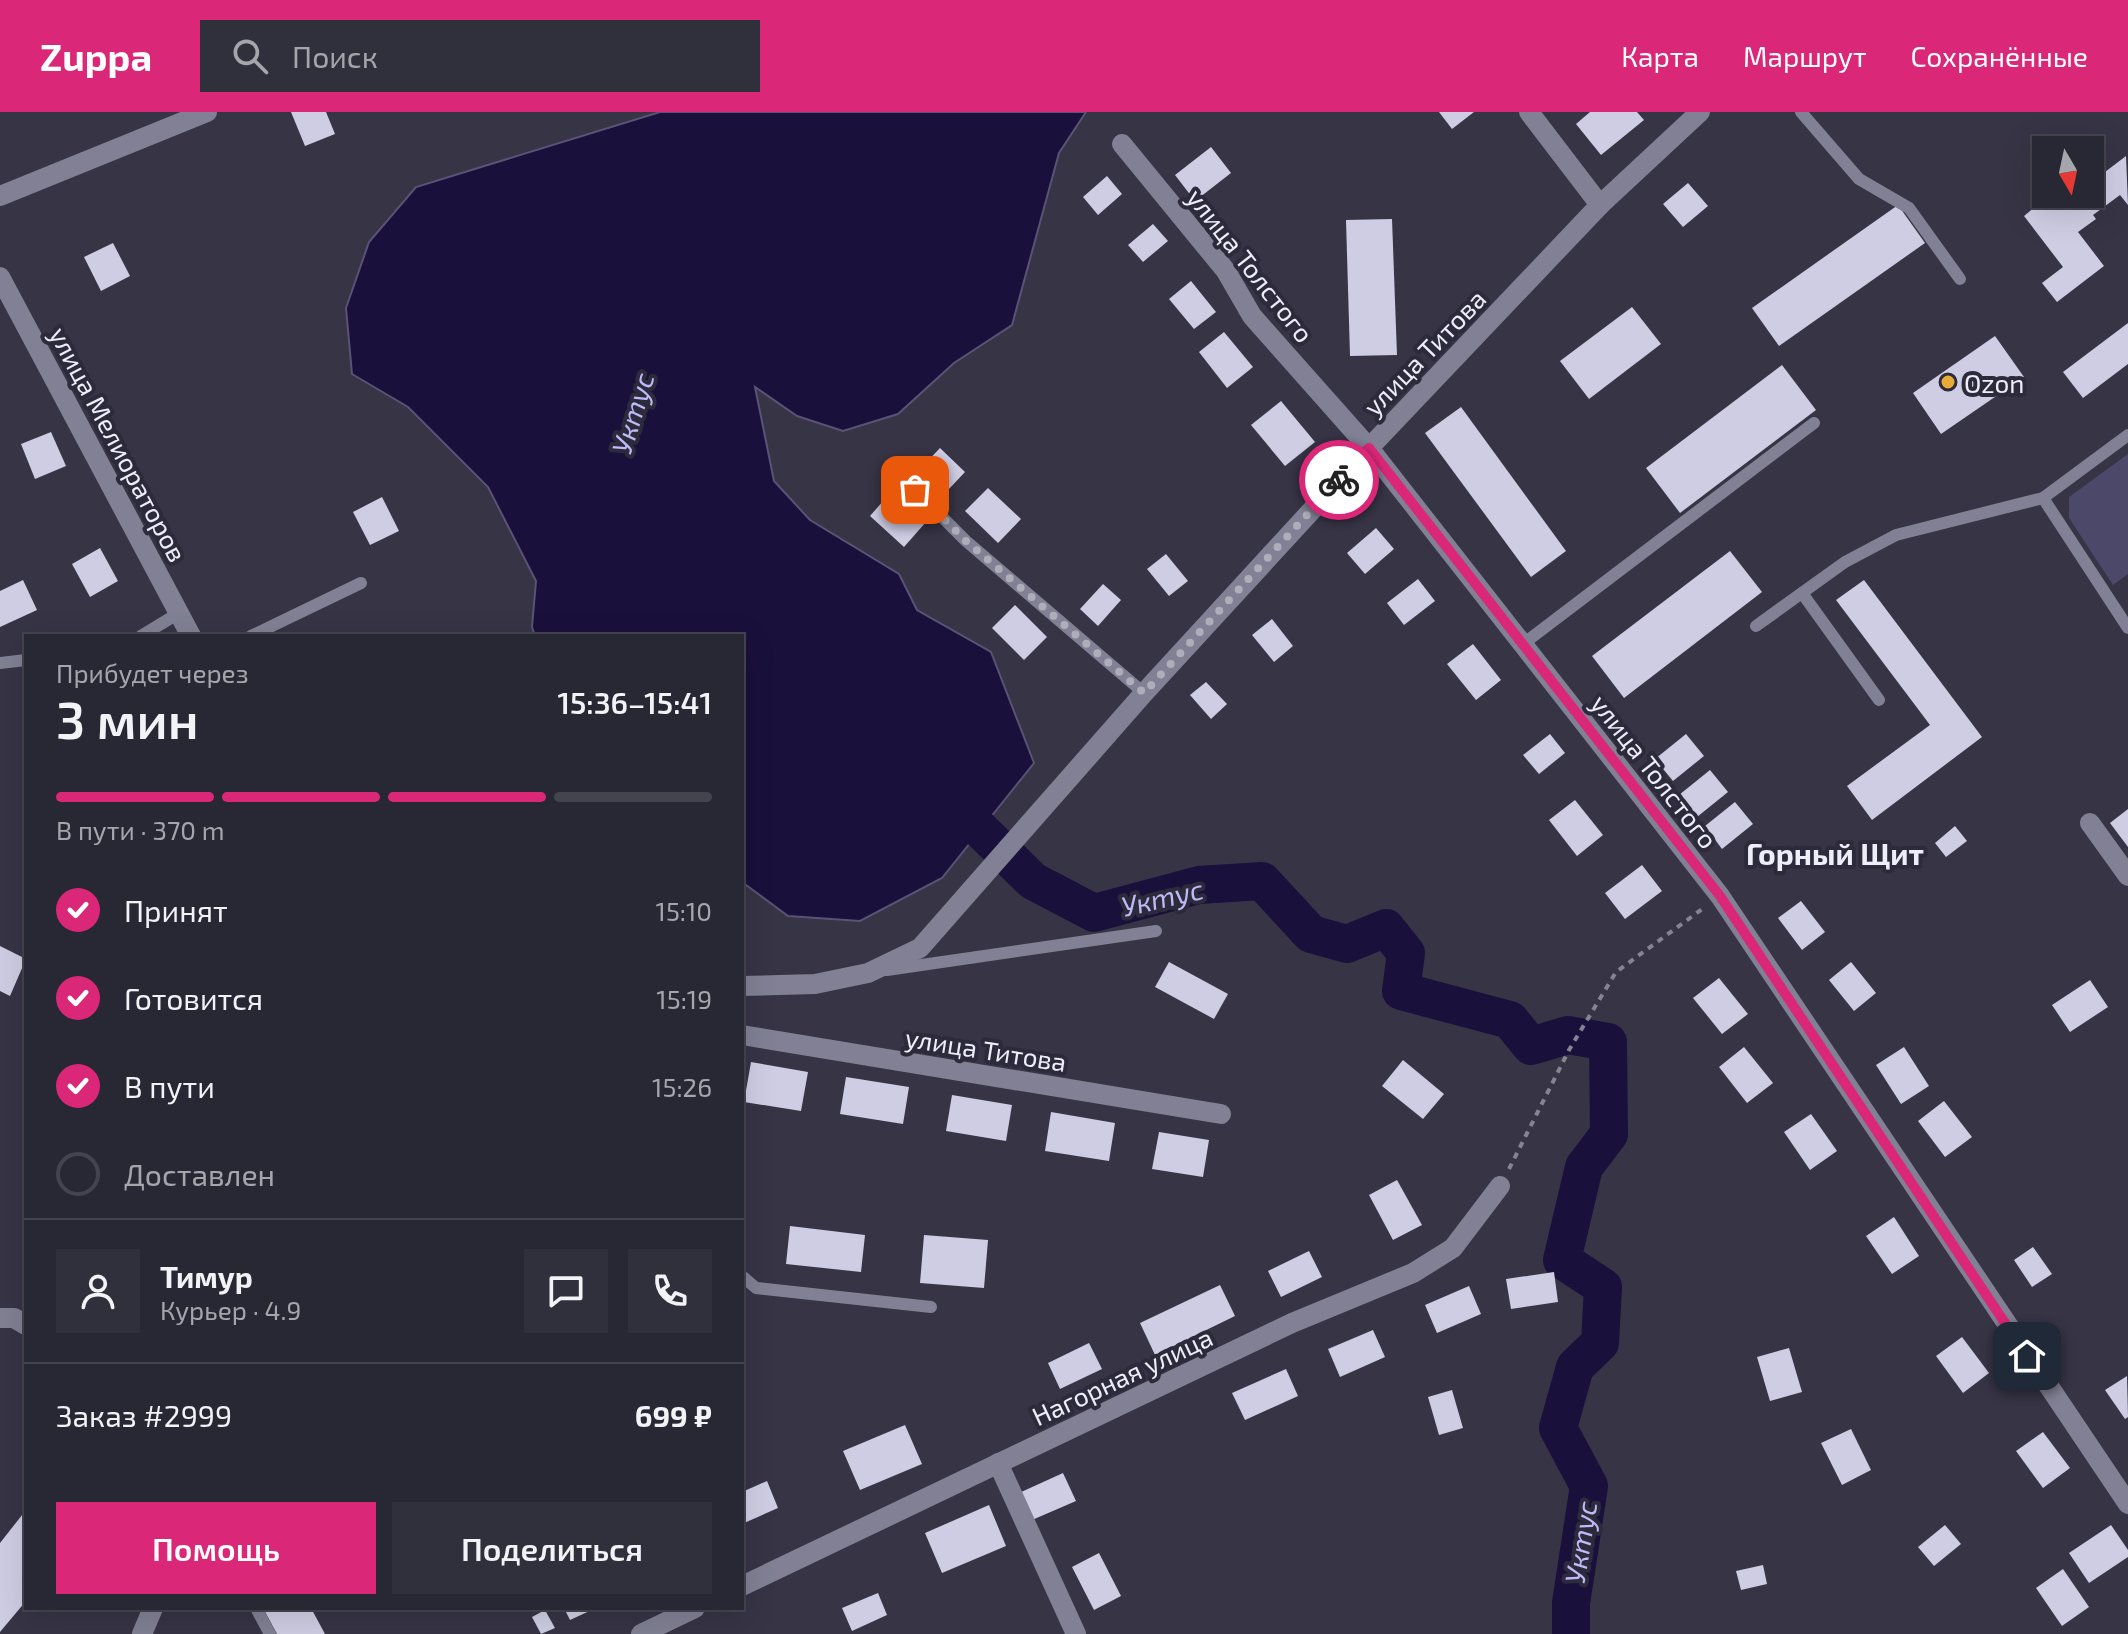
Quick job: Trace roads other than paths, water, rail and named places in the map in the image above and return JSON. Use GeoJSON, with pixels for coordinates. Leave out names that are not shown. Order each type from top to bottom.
{"type":"FeatureCollection","features":[{"type":"Feature","properties":{"kind":"street"},"geometry":{"type":"LineString","coordinates":[[0,196],[207,112]]}},
{"type":"Feature","properties":{"kind":"street"},"geometry":{"type":"LineString","coordinates":[[1529,112],[1600,205]]}},
{"type":"Feature","properties":{"kind":"street","name":"улица Титова"},"geometry":{"type":"LineString","coordinates":[[868,973],[920,948],[1144,693],[1369,448],[1600,205],[1700,112]]}},
{"type":"Feature","properties":{"kind":"street","name":"улица Толстого"},"geometry":{"type":"LineString","coordinates":[[1122,144],[1226,271],[1252,316],[1369,448],[1720,896],[2120,1478],[2128,1504]]}},
{"type":"Feature","properties":{"kind":"street","name":"улица Мелиораторов"},"geometry":{"type":"LineString","coordinates":[[0,277],[190,634]]}},
{"type":"Feature","properties":{"kind":"street"},"geometry":{"type":"LineString","coordinates":[[2090,823],[2128,876]]}},
{"type":"Feature","properties":{"kind":"street"},"geometry":{"type":"LineString","coordinates":[[744,986],[815,984],[868,973]]}},
{"type":"Feature","properties":{"kind":"street","name":"улица Титова"},"geometry":{"type":"LineString","coordinates":[[744,1035],[1221,1114]]}},
{"type":"Feature","properties":{"kind":"street","name":"Нагорная улица"},"geometry":{"type":"LineString","coordinates":[[744,1585],[1292,1323],[1413,1273],[1453,1248],[1500,1186]]}},
{"type":"Feature","properties":{"kind":"street"},"geometry":{"type":"LineString","coordinates":[[0,1318],[14,1318],[24,1324]]}},
{"type":"Feature","properties":{"kind":"street"},"geometry":{"type":"LineString","coordinates":[[998,1463],[1076,1634]]}},
{"type":"Feature","properties":{"kind":"street"},"geometry":{"type":"LineString","coordinates":[[142,1634],[152,1610]]}},
{"type":"Feature","properties":{"kind":"street"},"geometry":{"type":"LineString","coordinates":[[641,1634],[690,1610]]}},
{"type":"Feature","properties":{"kind":"lane"},"geometry":{"type":"LineString","coordinates":[[1801,112],[1859,179],[1909,208],[1960,279]]}},
{"type":"Feature","properties":{"kind":"lane"},"geometry":{"type":"LineString","coordinates":[[1523,644],[1814,423]]}},
{"type":"Feature","properties":{"kind":"lane"},"geometry":{"type":"LineString","coordinates":[[1756,626],[1845,562],[1896,535],[2043,498],[2128,435]]}},
{"type":"Feature","properties":{"kind":"lane"},"geometry":{"type":"LineString","coordinates":[[915,490],[966,541],[1144,693]]}},
{"type":"Feature","properties":{"kind":"lane"},"geometry":{"type":"LineString","coordinates":[[2043,498],[2128,628]]}},
{"type":"Feature","properties":{"kind":"lane"},"geometry":{"type":"LineString","coordinates":[[255,634],[361,583]]}},
{"type":"Feature","properties":{"kind":"lane"},"geometry":{"type":"LineString","coordinates":[[1802,593],[1879,700]]}},
{"type":"Feature","properties":{"kind":"lane"},"geometry":{"type":"LineString","coordinates":[[144,634],[179,613]]}},
{"type":"Feature","properties":{"kind":"lane"},"geometry":{"type":"LineString","coordinates":[[0,663],[24,660]]}},
{"type":"Feature","properties":{"kind":"lane"},"geometry":{"type":"LineString","coordinates":[[868,973],[1156,931]]}},
{"type":"Feature","properties":{"kind":"lane"},"geometry":{"type":"LineString","coordinates":[[744,1278],[756,1288],[931,1307]]}},
{"type":"Feature","properties":{"kind":"lane"},"geometry":{"type":"LineString","coordinates":[[257,1610],[270,1634]]}},
{"type":"Feature","properties":{"kind":"water"},"geometry":{"type":"Polygon","coordinates":[[[660,112],[1086,112],[1059,153],[1012,325],[954,363],[898,414],[843,431],[797,416],[755,387],[774,481],[810,520],[899,574],[917,610],[991,652],[1034,763],[942,878],[860,921],[788,916],[744,883],[744,634],[534,634],[532,627],[536,581],[488,487],[408,407],[352,374],[346,308],[369,242],[416,187],[660,112]]]}},
{"type":"Feature","properties":{"kind":"waterway","name":"Уктус"},"geometry":{"type":"LineString","coordinates":[[945,795],[1033,881],[1094,913],[1199,885],[1262,881],[1311,934],[1347,944],[1386,928],[1406,953],[1401,991],[1510,1020],[1531,1046],[1568,1035],[1608,1042],[1609,1134],[1584,1167],[1562,1260],[1603,1287],[1600,1343],[1575,1367],[1558,1428],[1589,1486],[1571,1603],[1571,1634]]}},
{"type":"Feature","properties":{"kind":"place","name":"Ozon"},"geometry":{"type":"Point","coordinates":[1948,382]}},
{"type":"Feature","properties":{"kind":"district","name":"Горный Щит"},"geometry":{"type":"Point","coordinates":[1835,853]}}]}
